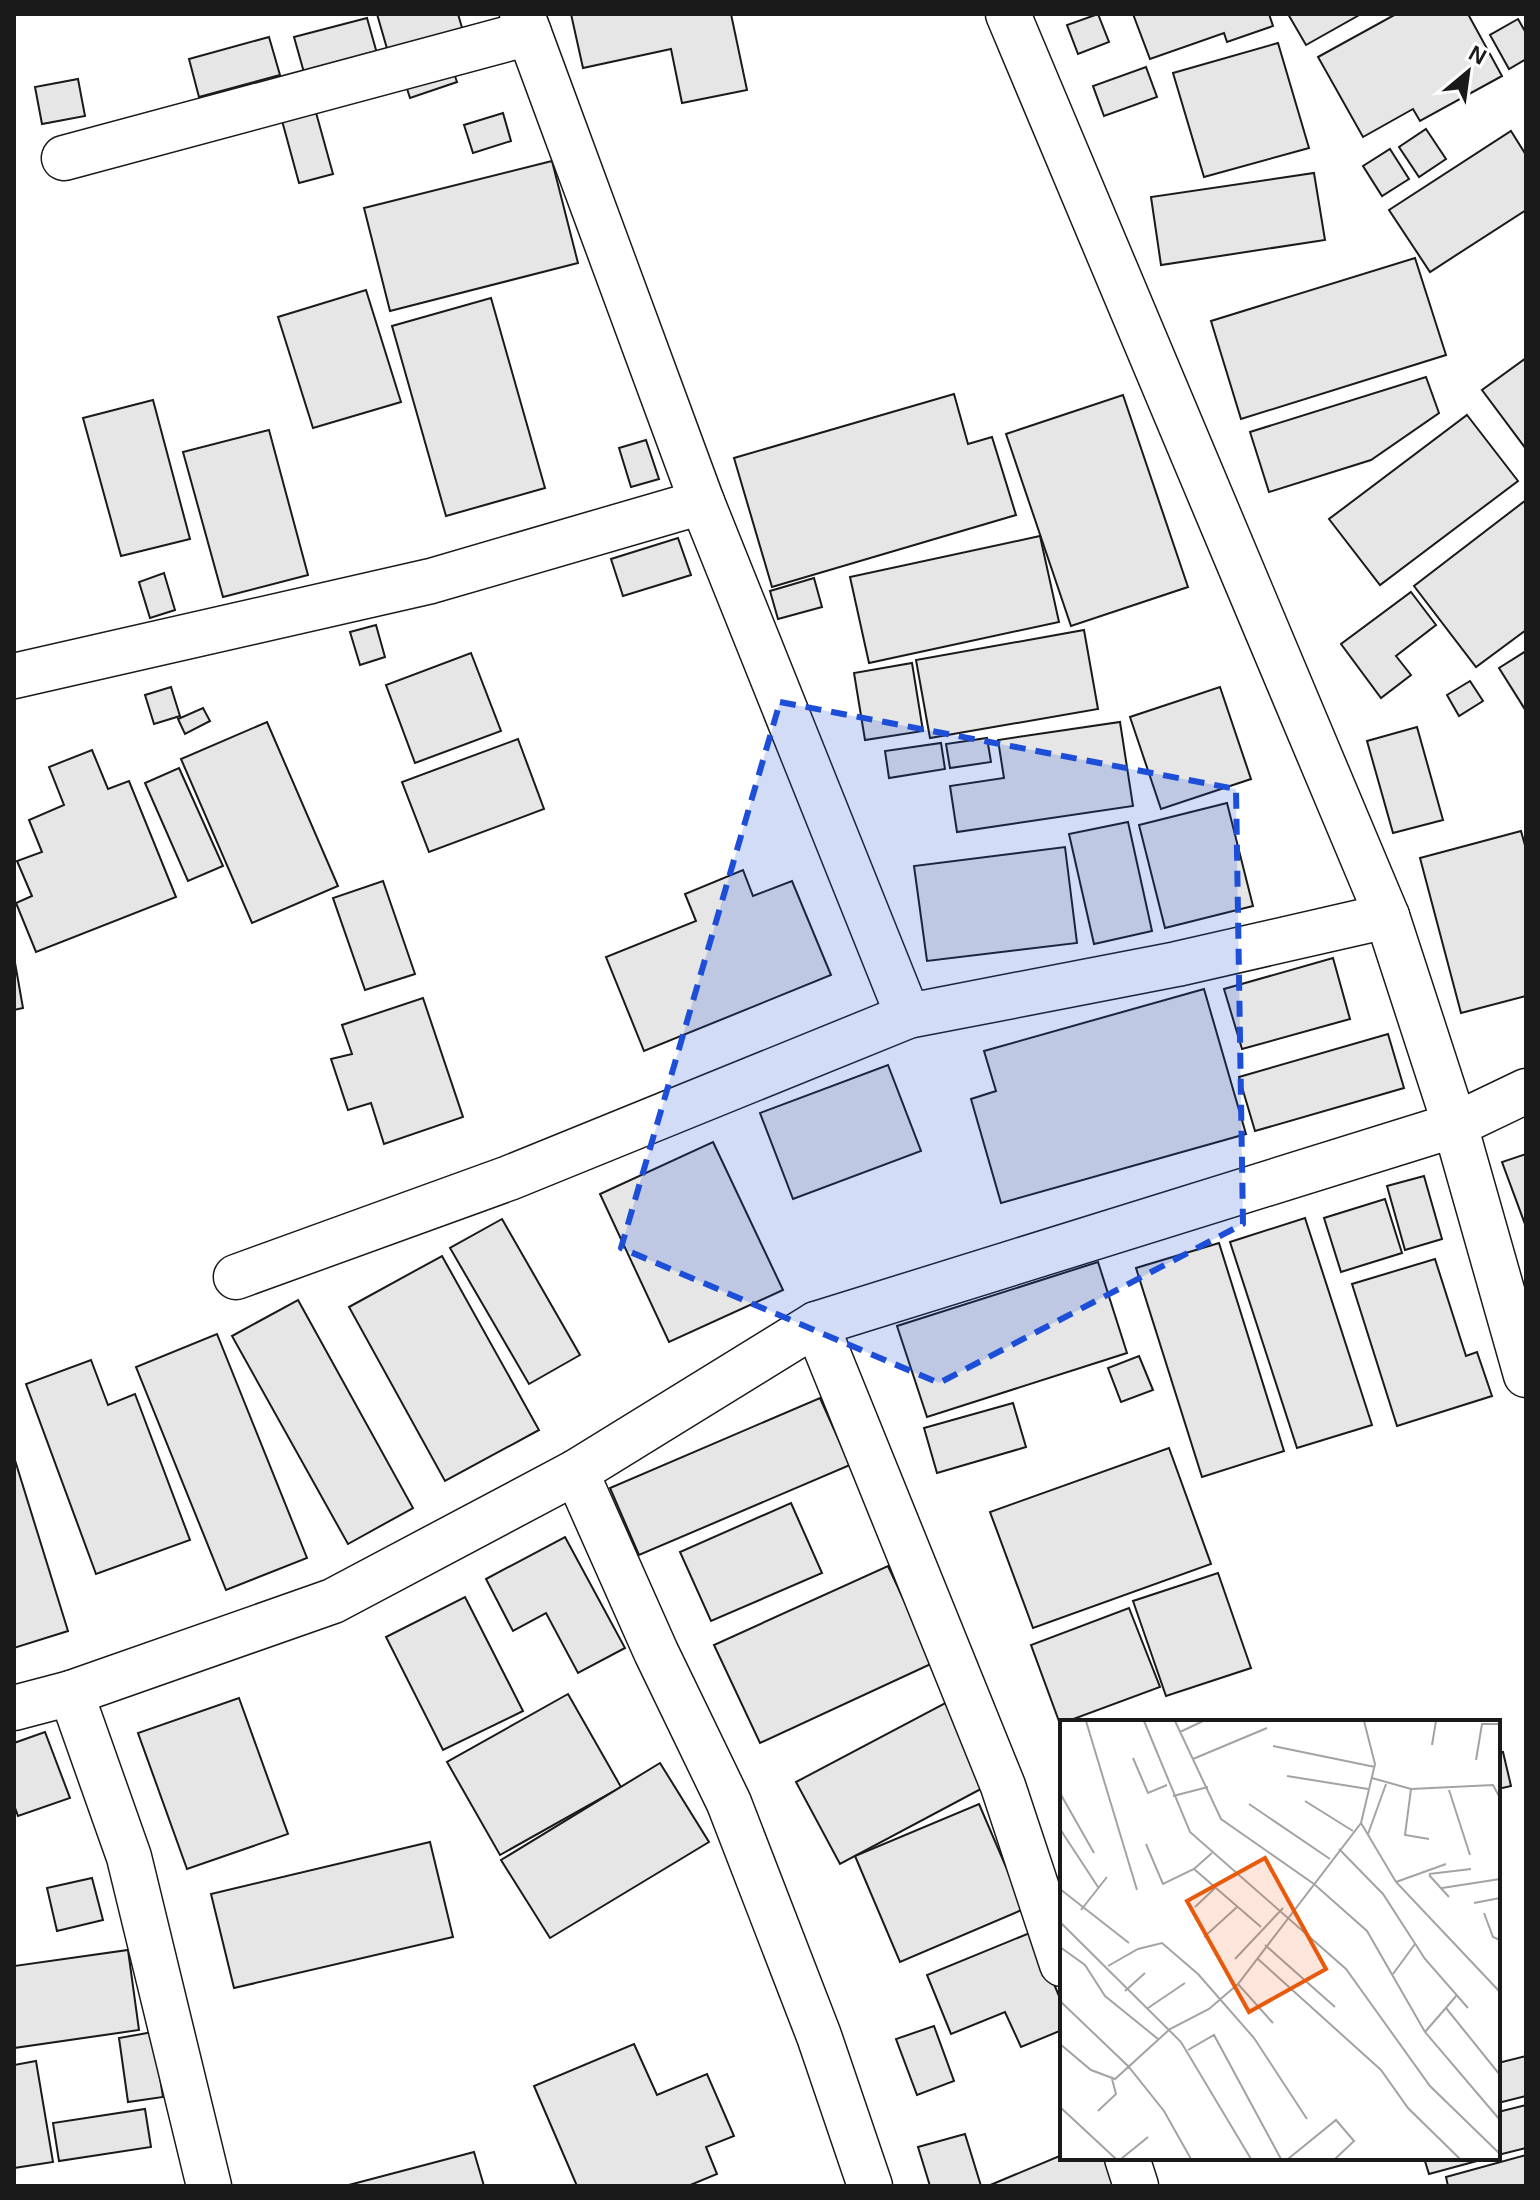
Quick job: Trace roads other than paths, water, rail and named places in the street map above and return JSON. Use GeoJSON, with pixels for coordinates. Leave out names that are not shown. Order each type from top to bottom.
{"type":"FeatureCollection","features":[{"type":"Feature","properties":{"kind":"street"},"geometry":{"type":"LineString","coordinates":[[1008,14],[1387,916],[1455,1125],[1526,1375]]}},
{"type":"Feature","properties":{"kind":"street"},"geometry":{"type":"LineString","coordinates":[[64,158],[525,24],[702,502],[908,1016]]}},
{"type":"Feature","properties":{"kind":"street"},"geometry":{"type":"LineString","coordinates":[[14,676],[431,581],[702,502]]}},
{"type":"Feature","properties":{"kind":"street"},"geometry":{"type":"LineString","coordinates":[[236,1277],[509,1178],[908,1016],[1177,964],[1387,916]]}},
{"type":"Feature","properties":{"kind":"street"},"geometry":{"type":"LineString","coordinates":[[14,1708],[71,1693],[333,1601],[576,1472],[816,1324],[1455,1125],[1526,1091]]}},
{"type":"Feature","properties":{"kind":"street"},"geometry":{"type":"LineString","coordinates":[[816,1324],[1003,1786],[1060,1958]]}},
{"type":"Feature","properties":{"kind":"street"},"geometry":{"type":"LineString","coordinates":[[576,1472],[656,1652],[729,1803],[819,2036],[870,2186]]}},
{"type":"Feature","properties":{"kind":"street"},"geometry":{"type":"LineString","coordinates":[[71,1693],[129,1857],[209,2186]]}},
{"type":"Feature","properties":{"kind":"street"},"geometry":{"type":"LineString","coordinates":[[1128,2160],[1136,2186]]}}]}
